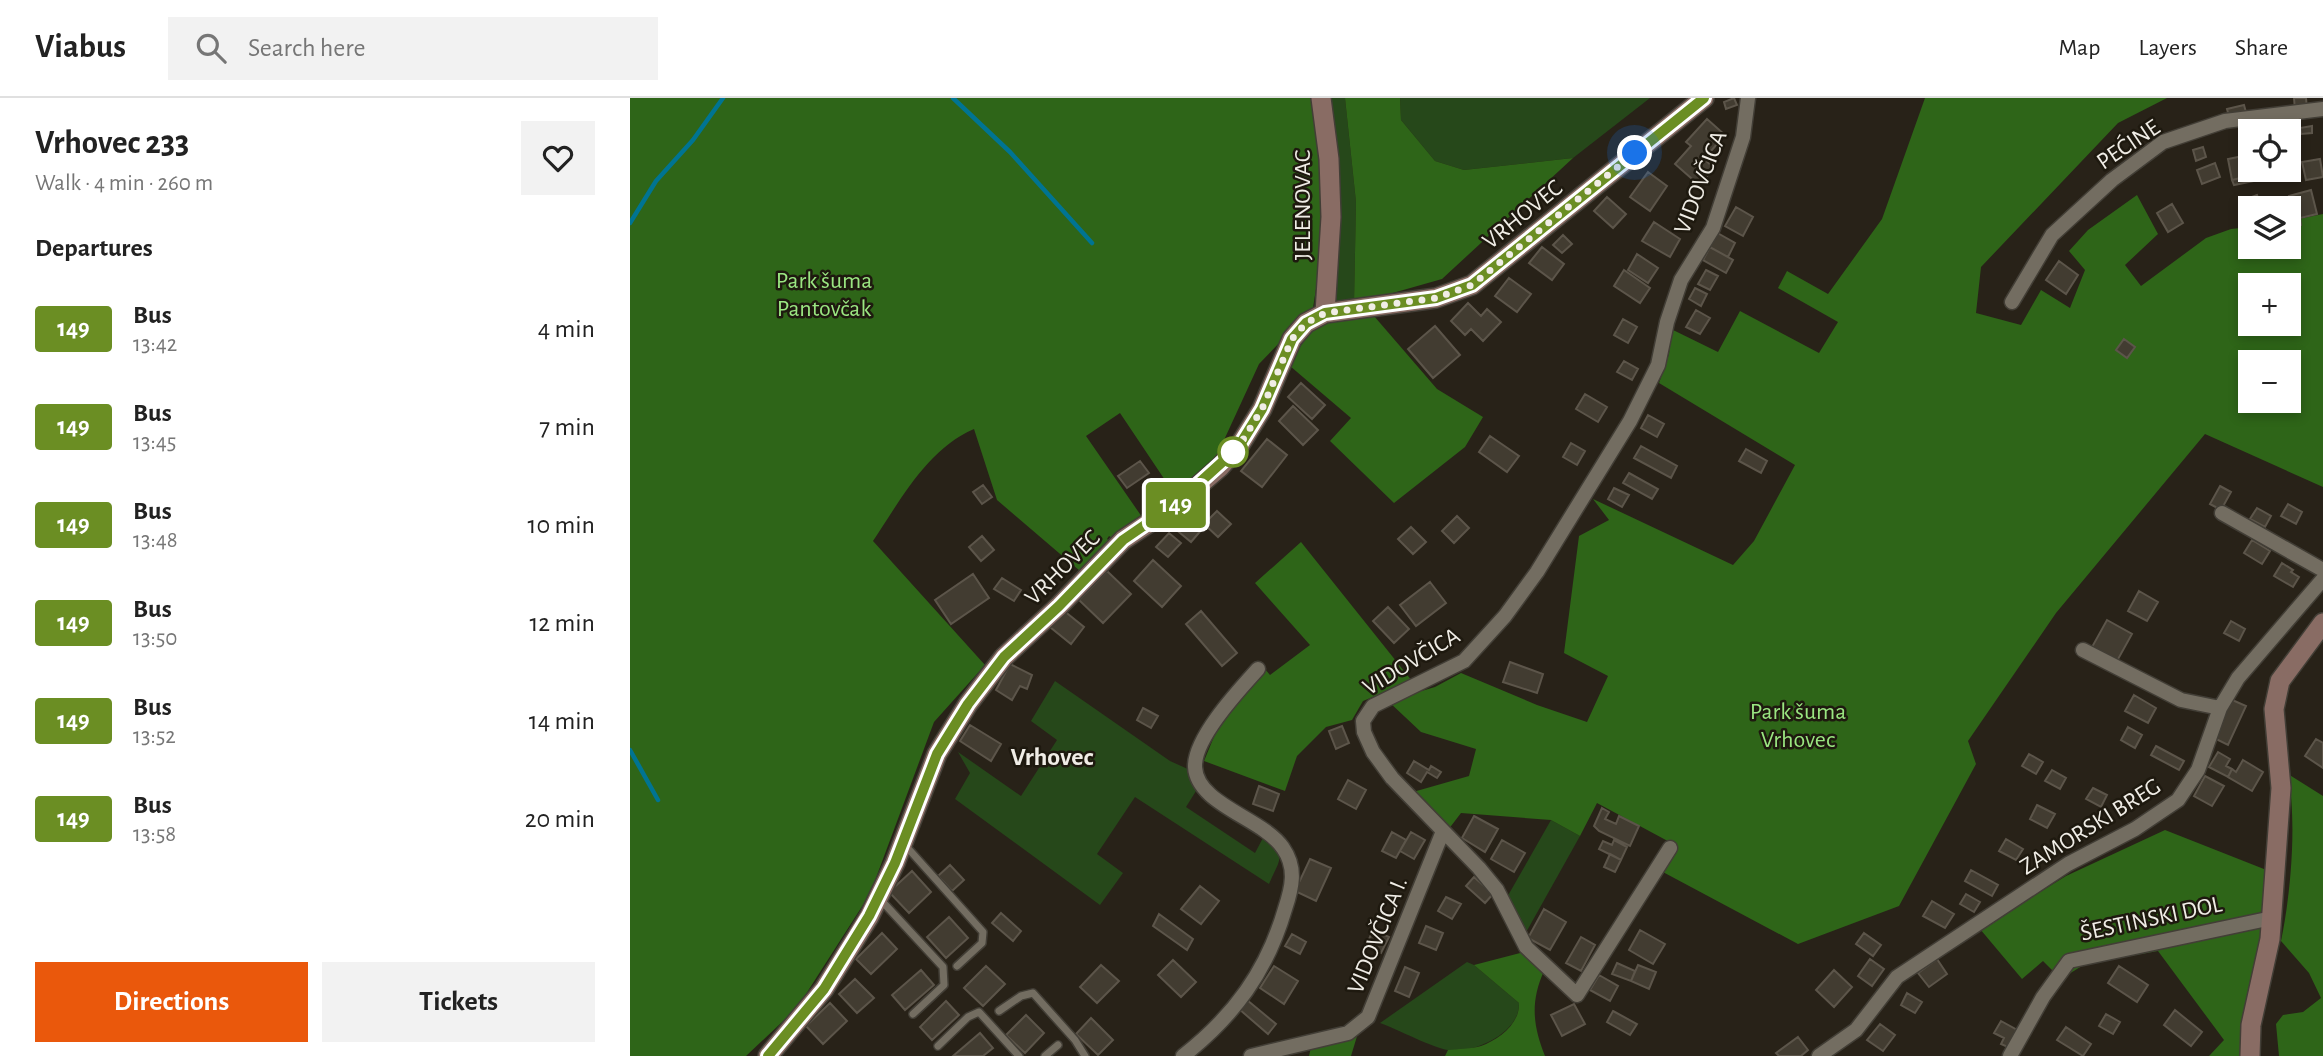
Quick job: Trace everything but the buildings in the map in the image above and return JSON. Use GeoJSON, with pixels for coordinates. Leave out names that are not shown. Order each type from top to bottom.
{"type":"FeatureCollection","features":[{"type":"Feature","properties":{"kind":"street","name":"JELENOVAC"},"geometry":{"type":"LineString","coordinates":[[1321,98],[1329,159],[1331,217],[1325,313]]}},
{"type":"Feature","properties":{"kind":"street","name":"VRHOVEC"},"geometry":{"type":"LineString","coordinates":[[768,1056],[824,989],[878,898],[937,754],[968,704],[998,665],[1123,540],[1177,503],[1220,467],[1241,443],[1258,417],[1292,339],[1306,323],[1325,313],[1436,298],[1472,285],[1704,98]]}},
{"type":"Feature","properties":{"kind":"street","name":"VIDOVČICA"},"geometry":{"type":"LineString","coordinates":[[1670,848],[1577,995],[1526,947],[1497,890],[1479,868],[1392,778],[1373,752],[1364,732],[1363,721],[1373,706],[1464,662],[1505,616],[1545,560],[1630,421],[1658,365],[1667,322],[1681,280],[1713,228],[1743,137],[1748,98]]}},
{"type":"Feature","properties":{"kind":"street","name":"PEĆINE"},"geometry":{"type":"LineString","coordinates":[[2012,302],[2052,235],[2112,180],[2163,142],[2225,121],[2323,109]]}},
{"type":"Feature","properties":{"kind":"street"},"geometry":{"type":"LineString","coordinates":[[2222,513],[2323,570]]}},
{"type":"Feature","properties":{"kind":"street","name":"ZAMORSKI BREG"},"geometry":{"type":"LineString","coordinates":[[1819,1056],[1856,1030],[1898,976],[2068,864],[2135,829],[2178,800],[2198,770],[2220,708],[2238,678],[2323,579]]}},
{"type":"Feature","properties":{"kind":"street"},"geometry":{"type":"LineString","coordinates":[[2250,1056],[2251,1025],[2270,939],[2281,788],[2274,709],[2280,681],[2323,623]]}},
{"type":"Feature","properties":{"kind":"street"},"geometry":{"type":"LineString","coordinates":[[2083,650],[2181,700],[2220,708]]}},
{"type":"Feature","properties":{"kind":"street"},"geometry":{"type":"LineString","coordinates":[[1183,1056],[1223,1017],[1256,979],[1278,934],[1291,891],[1292,869],[1283,848],[1264,830],[1204,790],[1195,768],[1200,748],[1223,708],[1258,669]]}},
{"type":"Feature","properties":{"kind":"street","name":"VIDOVČICA I."},"geometry":{"type":"LineString","coordinates":[[1251,1056],[1348,1033],[1368,1017],[1443,831]]}},
{"type":"Feature","properties":{"kind":"street","name":"ŠESTINSKI DOL"},"geometry":{"type":"LineString","coordinates":[[2010,1056],[2043,997],[2068,961],[2272,918]]}},
{"type":"Feature","properties":{"kind":"lane"},"geometry":{"type":"LineString","coordinates":[[902,842],[983,932],[982,943],[957,966]]}},
{"type":"Feature","properties":{"kind":"lane"},"geometry":{"type":"LineString","coordinates":[[878,898],[943,967],[944,985],[914,1014]]}},
{"type":"Feature","properties":{"kind":"lane"},"geometry":{"type":"LineString","coordinates":[[999,1011],[1021,996],[1033,993],[1075,1040],[1085,1056]]}},
{"type":"Feature","properties":{"kind":"lane"},"geometry":{"type":"LineString","coordinates":[[938,1046],[968,1017],[979,1012],[1019,1056]]}},
{"type":"Feature","properties":{"kind":"lane"},"geometry":{"type":"LineString","coordinates":[[1045,1056],[1058,1045]]}},
{"type":"Feature","properties":{"kind":"green space","name":"Park šuma Pantovčak"},"geometry":{"type":"Polygon","coordinates":[[[630,98],[1316,98],[1324,212],[1313,308],[1259,364],[1213,464],[1177,498],[1120,413],[1086,436],[1142,517],[1114,539],[1109,536],[1107,539],[1111,542],[1080,571],[997,500],[974,429],[942,449],[929,463],[904,493],[873,541],[985,665],[934,722],[870,894],[797,1008],[746,1056],[630,1056],[630,98]]]}},
{"type":"Feature","properties":{"kind":"green space"},"geometry":{"type":"Polygon","coordinates":[[[1325,98],[1345,98],[1356,202],[1354,304],[1333,303],[1325,98]]]}},
{"type":"Feature","properties":{"kind":"green space"},"geometry":{"type":"Polygon","coordinates":[[[1345,98],[1400,98],[1401,120],[1435,161],[1464,170],[1573,158],[1442,279],[1354,304],[1356,202],[1345,98]]]}},
{"type":"Feature","properties":{"kind":"green space"},"geometry":{"type":"Polygon","coordinates":[[[1400,98],[1650,98],[1573,158],[1464,170],[1435,161],[1401,120],[1400,98]]]}},
{"type":"Feature","properties":{"kind":"green space","name":"Park šuma Vrhovec"},"geometry":{"type":"Polygon","coordinates":[[[1925,98],[2167,98],[2118,123],[1981,267],[1976,313],[2021,325],[2041,290],[2070,308],[2085,270],[2069,251],[2088,230],[2137,195],[2158,234],[2125,265],[2141,286],[2206,238],[2231,229],[2238,228],[2238,259],[2301,259],[2301,219],[2323,214],[2323,487],[2205,434],[2056,613],[1968,741],[1976,764],[1899,906],[1798,944],[1661,871],[1677,846],[1597,803],[1580,836],[1551,820],[1461,813],[1448,830],[1413,792],[1469,776],[1476,749],[1421,732],[1388,701],[1435,687],[1461,673],[1537,705],[1587,722],[1608,676],[1564,653],[1579,536],[1609,520],[1593,499],[1733,565],[1754,541],[1795,465],[1659,383],[1669,354],[1671,329],[1718,352],[1740,311],[1819,353],[1838,322],[1778,288],[1787,271],[1828,294],[1882,219],[1925,98]]]}},
{"type":"Feature","properties":{"kind":"green space"},"geometry":{"type":"Polygon","coordinates":[[[1374,316],[1437,389],[1483,417],[1465,447],[1394,503],[1330,441],[1351,418],[1290,366],[1306,338],[1322,325],[1374,316]]]}},
{"type":"Feature","properties":{"kind":"green space"},"geometry":{"type":"Polygon","coordinates":[[[1301,542],[1412,681],[1363,701],[1352,720],[1326,727],[1297,756],[1285,791],[1204,761],[1218,727],[1265,669],[1270,675],[1310,645],[1255,583],[1301,542]]]}},
{"type":"Feature","properties":{"kind":"green space"},"geometry":{"type":"Polygon","coordinates":[[[1055,681],[1170,761],[1190,770],[1196,791],[1186,807],[1255,853],[1264,836],[1279,854],[1269,884],[1135,797],[1097,854],[1123,873],[1100,905],[955,799],[970,773],[958,752],[1021,796],[1057,740],[1031,721],[1055,681]]]}},
{"type":"Feature","properties":{"kind":"green space"},"geometry":{"type":"Polygon","coordinates":[[[2288,774],[2323,796],[2323,1056],[2279,1056],[2276,1024],[2283,1015],[2303,1012],[2321,998],[2309,973],[2281,941],[2292,858],[2288,774]]]}},
{"type":"Feature","properties":{"kind":"green space"},"geometry":{"type":"Polygon","coordinates":[[[1551,820],[1580,836],[1524,936],[1506,899],[1551,820]]]}},
{"type":"Feature","properties":{"kind":"green space"},"geometry":{"type":"Polygon","coordinates":[[[2165,830],[2269,871],[2245,1056],[2209,1056],[2224,1040],[2158,951],[2085,964],[2061,979],[2043,961],[2022,979],[1980,929],[2066,876],[2165,830]]]}},
{"type":"Feature","properties":{"kind":"green space"},"geometry":{"type":"Polygon","coordinates":[[[1524,952],[1544,971],[1537,993],[1535,1014],[1545,1056],[1445,1056],[1448,1050],[1473,1048],[1488,1043],[1512,1024],[1519,1003],[1474,965],[1524,952]]]}},
{"type":"Feature","properties":{"kind":"green space"},"geometry":{"type":"Polygon","coordinates":[[[1467,962],[1519,1003],[1512,1024],[1504,1032],[1470,1049],[1448,1050],[1380,1023],[1467,962]]]}},
{"type":"Feature","properties":{"kind":"green space"},"geometry":{"type":"Polygon","coordinates":[[[1358,1033],[1351,1056],[1309,1056],[1311,1047],[1358,1033]]]}},
{"type":"Feature","properties":{"kind":"waterway"},"geometry":{"type":"LineString","coordinates":[[630,223],[656,181],[693,140],[723,98]]}},
{"type":"Feature","properties":{"kind":"waterway"},"geometry":{"type":"LineString","coordinates":[[953,98],[1010,152],[1092,243]]}},
{"type":"Feature","properties":{"kind":"waterway"},"geometry":{"type":"LineString","coordinates":[[630,750],[658,800]]}},
{"type":"Feature","properties":{"kind":"bus line","name":"149"},"geometry":{"type":"LineString","coordinates":[[768,1056],[824,989],[869,916],[895,863],[937,754],[968,704],[1004,657],[1059,606],[1123,540],[1177,503],[1217,470],[1241,443],[1262,409],[1298,331],[1306,323],[1325,313],[1436,298],[1472,285],[1704,98]]}},
{"type":"Feature","properties":{"kind":"district","name":"Vrhovec"},"geometry":{"type":"Point","coordinates":[1052,756]}},
{"type":"Feature","properties":{"kind":"route"},"geometry":{"type":"LineString","coordinates":[[1233,452],[1230,455],[1253,426],[1292,339],[1306,323],[1325,313],[1436,298],[1472,285],[1635,153]]}}]}
